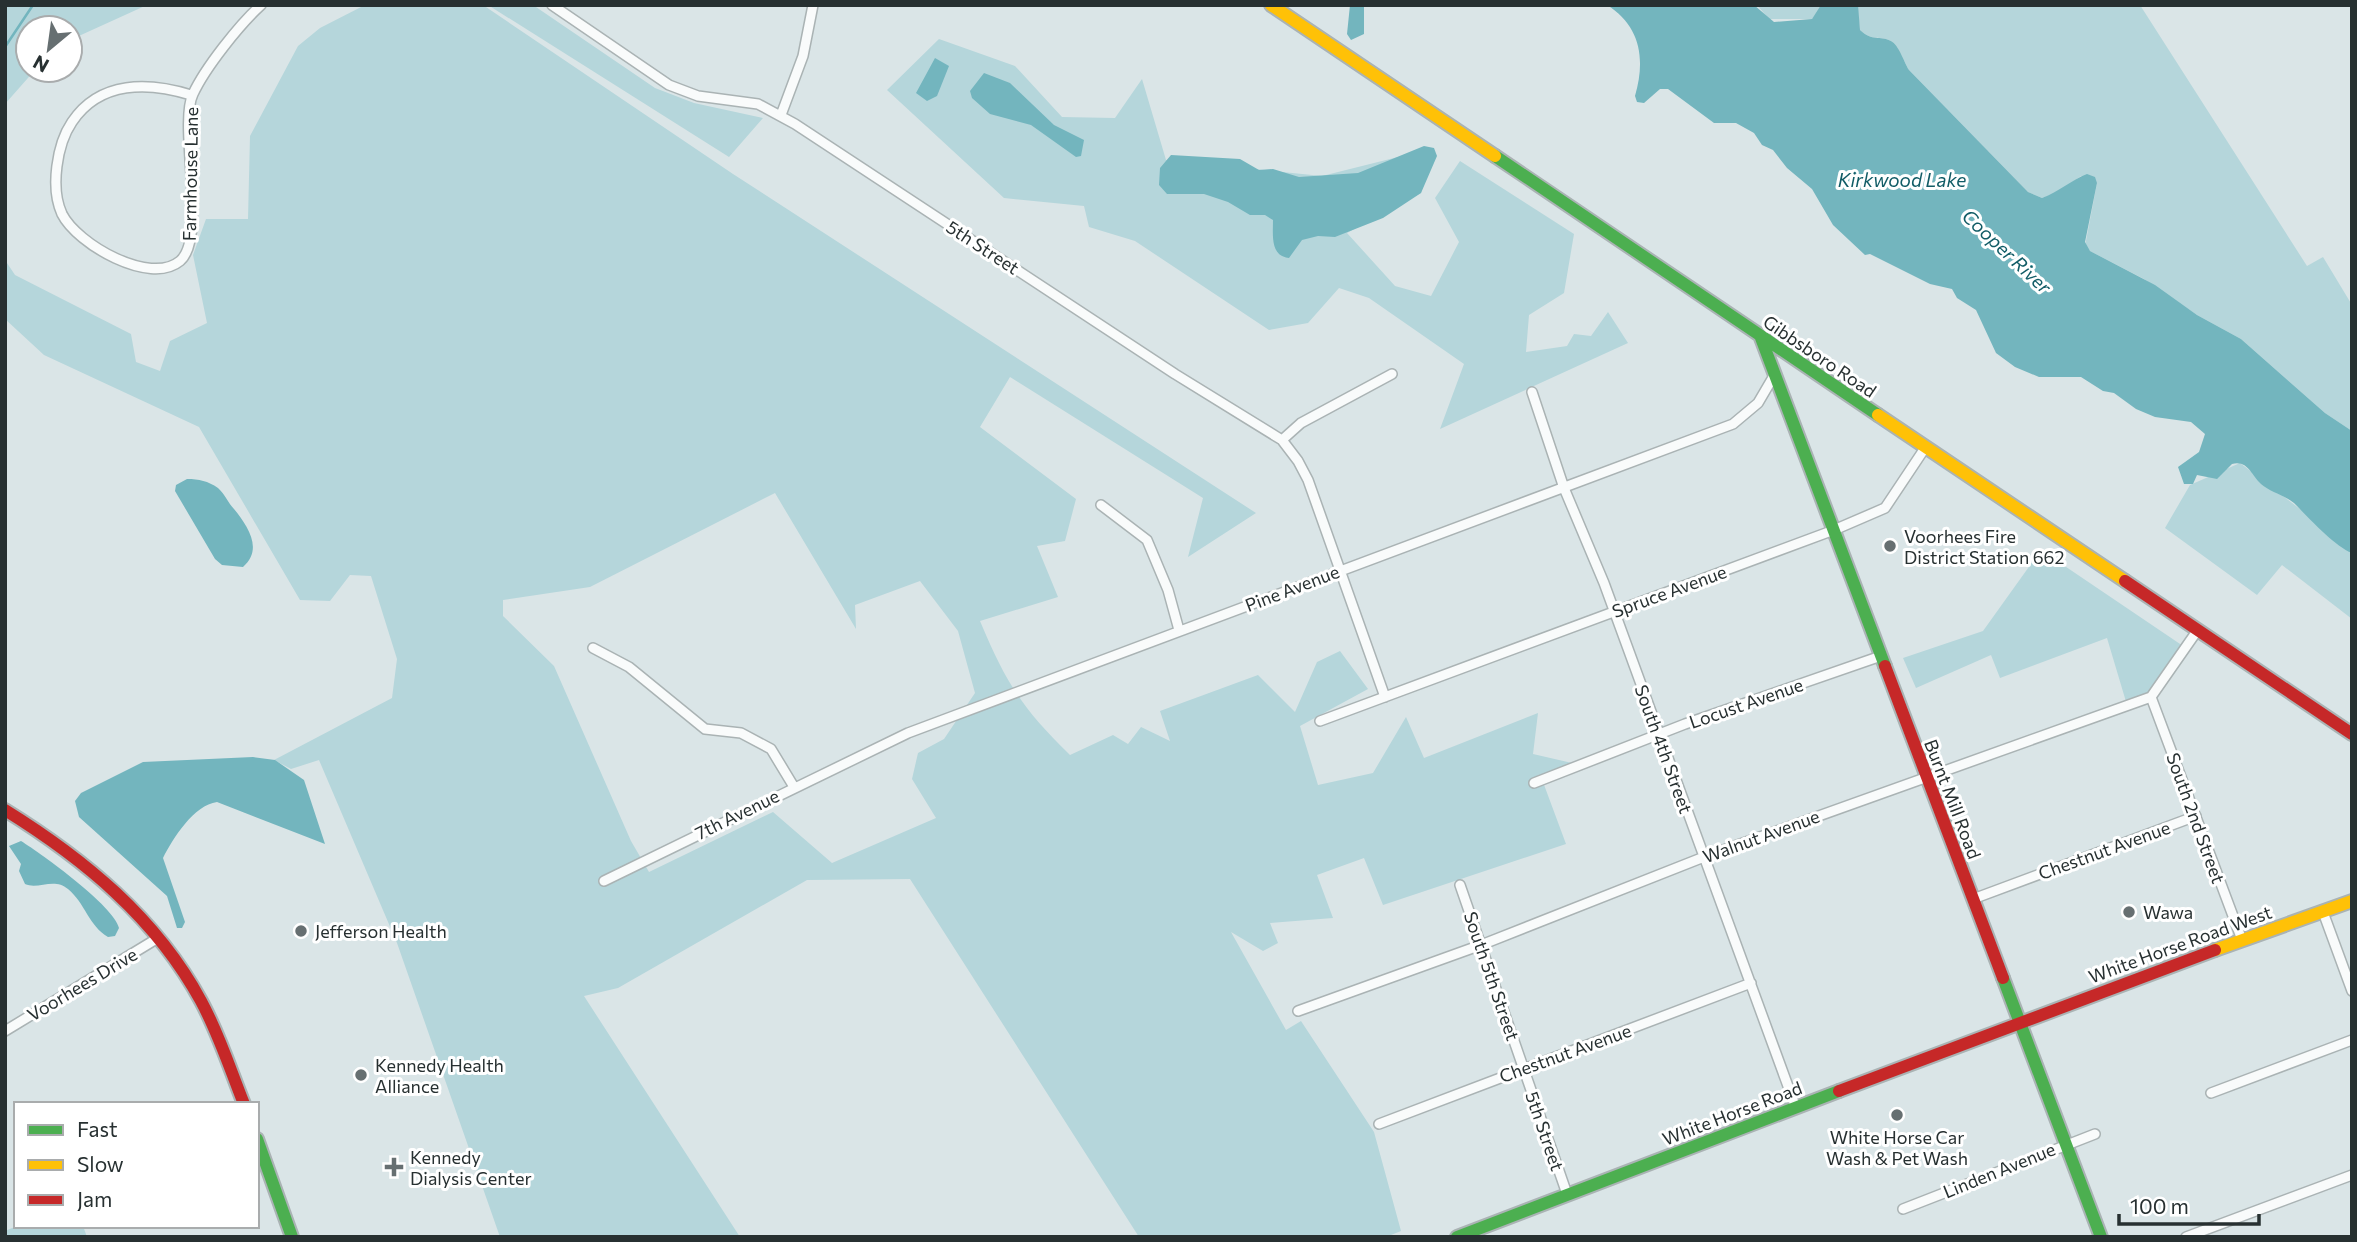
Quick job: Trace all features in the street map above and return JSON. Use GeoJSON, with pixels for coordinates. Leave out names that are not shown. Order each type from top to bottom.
{"type":"FeatureCollection","features":[{"type":"Feature","properties":{"kind":"street","name":"Farmhouse Lane"},"geometry":{"type":"LineString","coordinates":[[191,95],[146,85],[126,86],[106,92],[78,113],[60,145],[57,163],[61,211],[78,233],[117,259],[140,267],[161,269],[177,263],[188,250],[192,213],[191,95],[237,30],[261,5]]}},
{"type":"Feature","properties":{"kind":"street","name":"5th Street"},"geometry":{"type":"LineString","coordinates":[[552,5],[669,85],[698,96],[758,104],[781,115],[1175,374],[1282,440],[1308,480],[1340,570]]}},
{"type":"Feature","properties":{"kind":"street"},"geometry":{"type":"LineString","coordinates":[[781,115],[803,56],[813,5]]}},
{"type":"Feature","properties":{"kind":"street","name":"Gibbsboro Road"},"geometry":{"type":"LineString","coordinates":[[1270,5],[2352,734]]}},
{"type":"Feature","properties":{"kind":"street","name":"Burnt Mill Road"},"geometry":{"type":"LineString","coordinates":[[1761,338],[2101,1237]]}},
{"type":"Feature","properties":{"kind":"street"},"geometry":{"type":"LineString","coordinates":[[1282,440],[1301,424],[1392,374]]}},
{"type":"Feature","properties":{"kind":"street","name":"Pine Avenue"},"geometry":{"type":"LineString","coordinates":[[794,787],[908,733],[1733,424],[1758,404],[1776,374]]}},
{"type":"Feature","properties":{"kind":"street","name":"South 4th Street"},"geometry":{"type":"LineString","coordinates":[[1532,392],[1564,488],[1614,612],[1796,1108]]}},
{"type":"Feature","properties":{"kind":"street","name":"Spruce Avenue"},"geometry":{"type":"LineString","coordinates":[[1320,721],[1834,530],[1885,508],[1925,448]]}},
{"type":"Feature","properties":{"kind":"street"},"geometry":{"type":"LineString","coordinates":[[1101,505],[1147,540],[1168,590],[1179,631]]}},
{"type":"Feature","properties":{"kind":"street"},"geometry":{"type":"LineString","coordinates":[[1340,570],[1385,697]]}},
{"type":"Feature","properties":{"kind":"street"},"geometry":{"type":"LineString","coordinates":[[2151,697],[2197,631]]}},
{"type":"Feature","properties":{"kind":"street","name":"7th Avenue"},"geometry":{"type":"LineString","coordinates":[[593,648],[629,667],[705,729],[741,733],[763,744],[779,758],[794,787],[604,881]]}},
{"type":"Feature","properties":{"kind":"street","name":"Locust Avenue"},"geometry":{"type":"LineString","coordinates":[[1534,783],[1659,734],[1881,656]]}},
{"type":"Feature","properties":{"kind":"street","name":"Walnut Avenue"},"geometry":{"type":"LineString","coordinates":[[1298,1011],[1704,857],[2151,697]]}},
{"type":"Feature","properties":{"kind":"street","name":"South 2nd Street"},"geometry":{"type":"LineString","coordinates":[[2151,697],[2242,940]]}},
{"type":"Feature","properties":{"kind":"street"},"geometry":{"type":"LineString","coordinates":[[5,810],[90,868],[158,938],[205,1007],[243,1102]]}},
{"type":"Feature","properties":{"kind":"street","name":"Chestnut Avenue"},"geometry":{"type":"LineString","coordinates":[[1973,899],[2196,816]]}},
{"type":"Feature","properties":{"kind":"street","name":"South 5th Street"},"geometry":{"type":"LineString","coordinates":[[1460,885],[1523,1068]]}},
{"type":"Feature","properties":{"kind":"street","name":"White Horse Road West"},"geometry":{"type":"LineString","coordinates":[[2020,1022],[2352,901]]}},
{"type":"Feature","properties":{"kind":"street"},"geometry":{"type":"LineString","coordinates":[[2323,912],[2352,991]]}},
{"type":"Feature","properties":{"kind":"street","name":"Voorhees Drive"},"geometry":{"type":"LineString","coordinates":[[5,1031],[158,938]]}},
{"type":"Feature","properties":{"kind":"street","name":"Chestnut Avenue"},"geometry":{"type":"LineString","coordinates":[[1380,1124],[1751,983]]}},
{"type":"Feature","properties":{"kind":"street","name":"White Horse Road"},"geometry":{"type":"LineString","coordinates":[[1465,1235],[2020,1022]]}},
{"type":"Feature","properties":{"kind":"street"},"geometry":{"type":"LineString","coordinates":[[2211,1093],[2352,1040]]}},
{"type":"Feature","properties":{"kind":"street","name":"5th Street"},"geometry":{"type":"LineString","coordinates":[[1523,1068],[1567,1194]]}},
{"type":"Feature","properties":{"kind":"street","name":"Linden Avenue"},"geometry":{"type":"LineString","coordinates":[[1903,1209],[2067,1142],[2095,1134]]}},
{"type":"Feature","properties":{"kind":"street"},"geometry":{"type":"LineString","coordinates":[[259,1145],[292,1237]]}},
{"type":"Feature","properties":{"kind":"street"},"geometry":{"type":"LineString","coordinates":[[2186,1237],[2352,1175]]}},
{"type":"Feature","properties":{"kind":"shaded area"},"geometry":{"type":"Polygon","coordinates":[[[5,5],[147,5],[84,34],[84,14],[14,14],[14,84],[23,84],[5,104],[5,5]]]}},
{"type":"Feature","properties":{"kind":"shaded area"},"geometry":{"type":"Polygon","coordinates":[[[365,5],[483,5],[733,174],[1256,513],[1188,557],[1203,498],[1010,377],[980,427],[1076,499],[1065,541],[1037,546],[1058,597],[980,621],[1017,694],[1039,723],[1070,755],[1113,735],[1128,744],[1141,727],[1170,741],[1160,711],[1258,675],[1295,712],[1317,662],[1340,651],[1368,689],[1300,726],[1318,785],[1373,773],[1406,717],[1424,758],[1538,713],[1533,754],[1572,763],[1543,782],[1566,844],[1383,905],[1364,858],[1317,875],[1333,918],[1270,923],[1278,943],[1263,951],[1231,932],[1286,1030],[1301,1021],[1374,1132],[1401,1231],[1386,1237],[1139,1237],[910,879],[807,880],[618,988],[584,996],[740,1237],[500,1237],[397,943],[319,760],[291,769],[274,760],[392,698],[397,659],[371,576],[350,575],[330,601],[300,600],[199,427],[44,355],[5,319],[5,260],[15,275],[131,334],[136,362],[160,371],[170,341],[207,323],[193,255],[206,219],[248,219],[250,136],[298,46],[320,28],[365,5]],[[775,493],[590,587],[503,600],[503,616],[554,666],[631,841],[649,872],[773,812],[832,863],[936,818],[912,779],[918,753],[944,739],[975,693],[958,631],[920,581],[855,605],[856,629],[775,493]]]}},
{"type":"Feature","properties":{"kind":"shaded area"},"geometry":{"type":"Polygon","coordinates":[[[488,5],[533,5],[655,88],[694,103],[763,118],[729,157],[488,5]]]}},
{"type":"Feature","properties":{"kind":"shaded area"},"geometry":{"type":"Polygon","coordinates":[[[1757,5],[1823,5],[1812,19],[1769,19],[1757,5]]]}},
{"type":"Feature","properties":{"kind":"shaded area"},"geometry":{"type":"Polygon","coordinates":[[[1857,5],[2140,5],[2307,266],[2323,257],[2352,305],[2352,431],[2325,413],[2241,339],[2197,315],[2144,279],[2090,251],[2085,246],[2097,183],[2081,176],[2055,194],[2042,198],[2028,192],[1909,70],[1894,43],[1869,36],[1860,30],[1857,5]]]}},
{"type":"Feature","properties":{"kind":"shaded area"},"geometry":{"type":"Polygon","coordinates":[[[939,39],[1015,66],[1062,117],[1115,118],[1142,79],[1166,160],[1322,176],[1434,148],[1421,193],[1347,233],[1395,286],[1431,296],[1459,242],[1435,198],[1460,161],[1574,234],[1564,293],[1529,315],[1526,352],[1567,346],[1574,334],[1591,336],[1608,312],[1628,343],[1440,429],[1464,364],[1369,298],[1339,288],[1308,323],[1269,330],[1135,241],[1089,227],[1084,206],[1004,198],[887,90],[939,39]]]}},
{"type":"Feature","properties":{"kind":"shaded area"},"geometry":{"type":"Polygon","coordinates":[[[2240,463],[2352,549],[2352,619],[2282,565],[2257,595],[2165,528],[2190,485],[2240,463]]]}},
{"type":"Feature","properties":{"kind":"shaded area"},"geometry":{"type":"Polygon","coordinates":[[[2041,550],[2186,648],[2154,693],[2127,705],[2107,638],[2000,678],[1991,655],[1916,688],[1903,658],[1983,631],[2041,550]]]}},
{"type":"Feature","properties":{"kind":"shaded area"},"geometry":{"type":"Polygon","coordinates":[[[14,1227],[84,1228],[87,1237],[5,1237],[5,1231],[14,1227]]]}},
{"type":"Feature","properties":{"kind":"water"},"geometry":{"type":"Polygon","coordinates":[[[1350,5],[1364,5],[1364,34],[1351,40],[1347,34],[1350,5]]]}},
{"type":"Feature","properties":{"kind":"water","name":"Kirkwood Lake"},"geometry":{"type":"Polygon","coordinates":[[[1607,5],[1754,5],[1774,22],[1812,19],[1821,5],[1858,5],[1860,30],[1869,36],[1894,43],[1909,70],[2028,192],[2042,198],[2087,174],[2095,177],[2097,183],[2085,242],[2090,251],[2155,285],[2197,315],[2241,339],[2325,413],[2352,431],[2352,553],[2329,538],[2294,503],[2261,484],[2242,464],[2232,464],[2217,479],[2197,475],[2193,484],[2184,484],[2178,467],[2199,452],[2205,434],[2191,422],[2155,417],[2081,377],[2039,377],[2015,367],[1996,353],[1976,310],[1957,298],[1952,289],[1930,284],[1870,254],[1865,255],[1833,225],[1812,189],[1787,168],[1773,150],[1762,145],[1754,133],[1736,123],[1714,123],[1668,89],[1660,89],[1644,103],[1637,102],[1635,96],[1640,69],[1638,44],[1627,23],[1607,5]]]}},
{"type":"Feature","properties":{"kind":"water"},"geometry":{"type":"Polygon","coordinates":[[[935,58],[949,66],[937,96],[927,101],[916,93],[935,58]]]}},
{"type":"Feature","properties":{"kind":"water"},"geometry":{"type":"Polygon","coordinates":[[[984,73],[1010,83],[1054,125],[1084,140],[1081,156],[1076,157],[1031,125],[990,114],[972,98],[970,91],[984,73]]]}},
{"type":"Feature","properties":{"kind":"water"},"geometry":{"type":"Polygon","coordinates":[[[1424,146],[1434,148],[1437,156],[1421,193],[1383,218],[1335,237],[1318,236],[1302,240],[1289,258],[1278,253],[1273,238],[1273,220],[1265,215],[1250,215],[1228,202],[1204,194],[1167,194],[1159,185],[1160,168],[1171,155],[1240,159],[1259,170],[1273,169],[1299,177],[1358,173],[1424,146]]]}},
{"type":"Feature","properties":{"kind":"water"},"geometry":{"type":"Polygon","coordinates":[[[187,479],[203,481],[218,488],[244,522],[253,545],[249,560],[243,567],[222,565],[215,559],[175,491],[176,485],[187,479]]]}},
{"type":"Feature","properties":{"kind":"water"},"geometry":{"type":"Polygon","coordinates":[[[253,757],[275,760],[304,780],[325,844],[217,802],[208,804],[185,824],[163,858],[185,922],[182,928],[177,928],[167,896],[79,817],[75,801],[81,793],[143,762],[253,757]]]}},
{"type":"Feature","properties":{"kind":"water"},"geometry":{"type":"Polygon","coordinates":[[[21,841],[76,881],[105,907],[119,928],[115,936],[108,937],[102,932],[91,921],[74,895],[63,886],[25,884],[19,871],[21,864],[9,846],[21,841]]]}},
{"type":"Feature","properties":{"kind":"waterway"},"geometry":{"type":"LineString","coordinates":[[5,47],[33,5]]}},
{"type":"Feature","properties":{"kind":"traffic: fast"},"geometry":{"type":"LineString","coordinates":[[1495,156],[1878,415]]}},
{"type":"Feature","properties":{"kind":"traffic: fast"},"geometry":{"type":"LineString","coordinates":[[1761,338],[1885,666]]}},
{"type":"Feature","properties":{"kind":"traffic: fast"},"geometry":{"type":"LineString","coordinates":[[2003,978],[2101,1237]]}},
{"type":"Feature","properties":{"kind":"traffic: fast"},"geometry":{"type":"LineString","coordinates":[[1457,1237],[1839,1091]]}},
{"type":"Feature","properties":{"kind":"traffic: fast"},"geometry":{"type":"LineString","coordinates":[[259,1145],[292,1237]]}},
{"type":"Feature","properties":{"kind":"traffic: slow"},"geometry":{"type":"LineString","coordinates":[[1271,5],[1495,156]]}},
{"type":"Feature","properties":{"kind":"traffic: slow"},"geometry":{"type":"LineString","coordinates":[[1878,415],[2125,581]]}},
{"type":"Feature","properties":{"kind":"traffic: slow"},"geometry":{"type":"LineString","coordinates":[[2215,950],[2352,901]]}},
{"type":"Feature","properties":{"kind":"traffic: jam"},"geometry":{"type":"LineString","coordinates":[[2125,581],[2352,734]]}},
{"type":"Feature","properties":{"kind":"traffic: jam"},"geometry":{"type":"LineString","coordinates":[[1885,666],[2003,978]]}},
{"type":"Feature","properties":{"kind":"traffic: jam"},"geometry":{"type":"LineString","coordinates":[[5,810],[90,870],[140,917],[162,943],[201,1001],[243,1102]]}},
{"type":"Feature","properties":{"kind":"traffic: jam"},"geometry":{"type":"LineString","coordinates":[[1839,1091],[2215,950]]}},
{"type":"Feature","properties":{"kind":"place","name":"Voorhees Fire District Station 662"},"geometry":{"type":"Point","coordinates":[1890,546]}},
{"type":"Feature","properties":{"kind":"place","name":"Wawa"},"geometry":{"type":"Point","coordinates":[2129,912]}},
{"type":"Feature","properties":{"kind":"place","name":"Jefferson Health"},"geometry":{"type":"Point","coordinates":[301,931]}},
{"type":"Feature","properties":{"kind":"place","name":"Kennedy Health Alliance"},"geometry":{"type":"Point","coordinates":[361,1075]}},
{"type":"Feature","properties":{"kind":"place","name":"White Horse Car Wash & Pet Wash"},"geometry":{"type":"Point","coordinates":[1897,1115]}},
{"type":"Feature","properties":{"kind":"place","name":"Kennedy Dialysis Center"},"geometry":{"type":"Point","coordinates":[394,1167]}},
{"type":"Feature","properties":{"kind":"water label","name":"Cooper River"},"geometry":{"type":"Point","coordinates":[2007,251]}}]}
